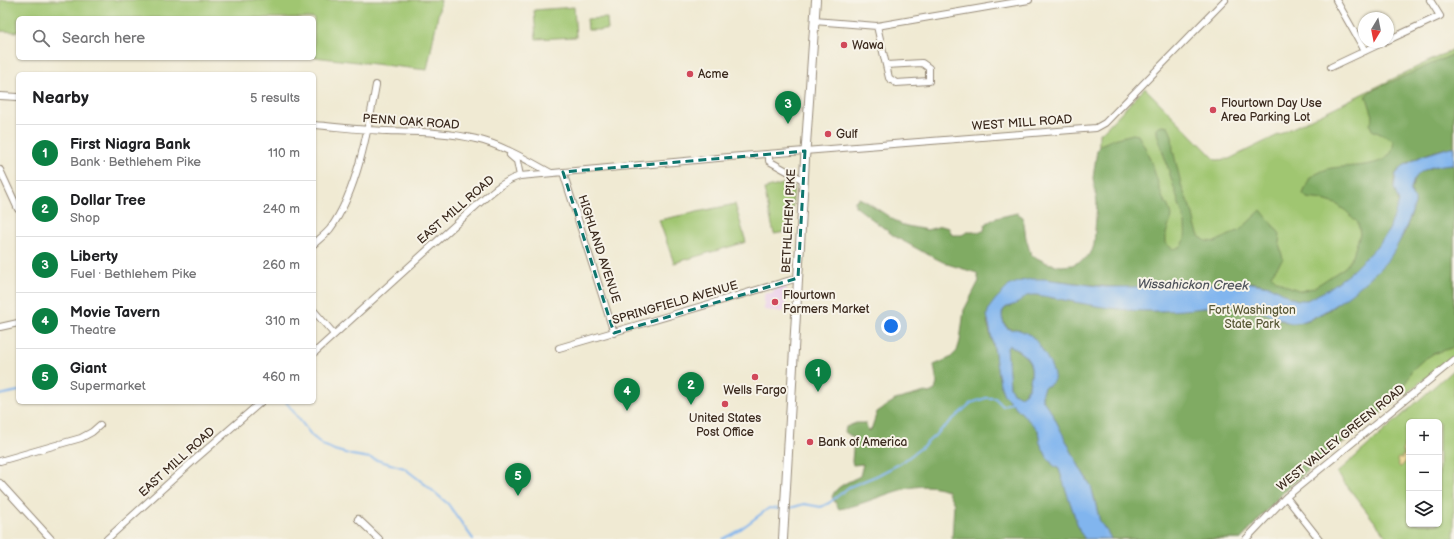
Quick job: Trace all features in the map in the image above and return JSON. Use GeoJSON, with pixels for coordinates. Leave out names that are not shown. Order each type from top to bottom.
{"type":"FeatureCollection","features":[{"type":"Feature","properties":{"kind":"main road","name":"BETHLEHEM PIKE"},"geometry":{"type":"LineString","coordinates":[[783,539],[805,151],[816,0]]}},
{"type":"Feature","properties":{"kind":"street"},"geometry":{"type":"LineString","coordinates":[[814,21],[877,26],[1029,0]]}},
{"type":"Feature","properties":{"kind":"street","name":"WEST MILL ROAD"},"geometry":{"type":"LineString","coordinates":[[769,154],[1096,128],[1105,123],[1225,0]]}},
{"type":"Feature","properties":{"kind":"street"},"geometry":{"type":"LineString","coordinates":[[1336,0],[1365,51]]}},
{"type":"Feature","properties":{"kind":"street"},"geometry":{"type":"LineString","coordinates":[[1394,37],[1440,16],[1430,0]]}},
{"type":"Feature","properties":{"kind":"street"},"geometry":{"type":"LineString","coordinates":[[877,26],[886,65],[889,78],[896,83],[929,81],[929,68],[922,63],[886,65]]}},
{"type":"Feature","properties":{"kind":"street"},"geometry":{"type":"LineString","coordinates":[[1331,67],[1371,48]]}},
{"type":"Feature","properties":{"kind":"street"},"geometry":{"type":"LineString","coordinates":[[316,242],[329,230],[344,207],[368,130],[376,85]]}},
{"type":"Feature","properties":{"kind":"street"},"geometry":{"type":"LineString","coordinates":[[0,96],[16,97]]}},
{"type":"Feature","properties":{"kind":"street","name":"PENN OAK ROAD"},"geometry":{"type":"LineString","coordinates":[[316,125],[368,130],[435,133],[468,137],[484,141],[505,150],[551,173]]}},
{"type":"Feature","properties":{"kind":"street","name":"PENN OAK ROAD"},"geometry":{"type":"LineString","coordinates":[[505,150],[517,161],[520,176]]}},
{"type":"Feature","properties":{"kind":"street"},"geometry":{"type":"LineString","coordinates":[[769,154],[769,161],[804,180]]}},
{"type":"Feature","properties":{"kind":"street","name":"EAST MILL ROAD"},"geometry":{"type":"LineString","coordinates":[[316,351],[476,206],[512,178],[551,173],[769,154]]}},
{"type":"Feature","properties":{"kind":"street"},"geometry":{"type":"LineString","coordinates":[[0,170],[16,205]]}},
{"type":"Feature","properties":{"kind":"street","name":"HIGHLAND AVENUE"},"geometry":{"type":"LineString","coordinates":[[563,172],[614,333]]}},
{"type":"Feature","properties":{"kind":"street","name":"SPRINGFIELD AVENUE"},"geometry":{"type":"LineString","coordinates":[[559,348],[798,278]]}},
{"type":"Feature","properties":{"kind":"street"},"geometry":{"type":"LineString","coordinates":[[316,313],[334,334]]}},
{"type":"Feature","properties":{"kind":"street"},"geometry":{"type":"LineString","coordinates":[[0,328],[16,324]]}},
{"type":"Feature","properties":{"kind":"street","name":"WEST VALLEY GREEN ROAD"},"geometry":{"type":"LineString","coordinates":[[1246,539],[1286,497],[1454,360]]}},
{"type":"Feature","properties":{"kind":"street","name":"EAST MILL ROAD"},"geometry":{"type":"LineString","coordinates":[[107,539],[259,404]]}},
{"type":"Feature","properties":{"kind":"street"},"geometry":{"type":"LineString","coordinates":[[0,461],[81,438],[100,426]]}},
{"type":"Feature","properties":{"kind":"street"},"geometry":{"type":"LineString","coordinates":[[0,483],[51,539]]}},
{"type":"Feature","properties":{"kind":"street"},"geometry":{"type":"LineString","coordinates":[[1286,497],[1319,539]]}},
{"type":"Feature","properties":{"kind":"street"},"geometry":{"type":"LineString","coordinates":[[358,519],[379,539]]}},
{"type":"Feature","properties":{"kind":"highlighted area"},"geometry":{"type":"Polygon","coordinates":[[[805,151],[798,278],[614,333],[563,172],[805,151]]]}},
{"type":"Feature","properties":{"kind":"shaded area","name":"Flourtown Farmers Market"},"geometry":{"type":"Polygon","coordinates":[[[777,287],[787,288],[785,312],[764,310],[764,293],[773,293],[774,289],[777,289],[777,287]]]}},
{"type":"Feature","properties":{"kind":"green space"},"geometry":{"type":"Polygon","coordinates":[[[0,0],[441,0],[427,70],[316,57],[316,16],[16,16],[16,32],[0,31],[0,0]]]}},
{"type":"Feature","properties":{"kind":"green space"},"geometry":{"type":"Polygon","coordinates":[[[574,7],[576,37],[536,39],[534,10],[574,7]]]}},
{"type":"Feature","properties":{"kind":"green space"},"geometry":{"type":"Polygon","coordinates":[[[607,18],[608,30],[588,30],[587,19],[607,18]]]}},
{"type":"Feature","properties":{"kind":"green space","name":"Fort Washington State Park"},"geometry":{"type":"Polygon","coordinates":[[[1454,49],[1454,356],[1292,483],[1241,539],[1077,539],[1011,408],[996,314],[1097,293],[1099,133],[1101,133],[1145,88],[1216,160],[1229,159],[1454,49]]]}},
{"type":"Feature","properties":{"kind":"green space"},"geometry":{"type":"Polygon","coordinates":[[[1454,54],[1454,147],[1422,156],[1413,160],[1399,170],[1394,179],[1394,187],[1398,198],[1398,207],[1389,230],[1375,249],[1353,271],[1329,290],[1318,296],[1303,301],[1293,299],[1271,287],[1242,281],[1151,288],[1121,288],[1052,280],[1031,280],[1021,281],[987,321],[995,353],[998,375],[1004,395],[1038,430],[1040,443],[1047,457],[1053,465],[1059,469],[1080,532],[1085,539],[952,539],[954,504],[947,490],[933,487],[920,486],[893,492],[866,502],[839,509],[832,497],[834,493],[844,484],[860,476],[863,464],[853,465],[854,438],[845,432],[846,427],[856,423],[865,423],[868,431],[871,430],[877,412],[895,400],[925,392],[929,393],[935,390],[937,383],[934,365],[950,358],[957,351],[960,341],[964,310],[979,281],[977,273],[947,264],[894,236],[855,206],[855,201],[859,198],[900,224],[927,230],[941,226],[949,228],[952,235],[962,235],[967,232],[984,231],[985,224],[996,218],[1017,213],[1023,217],[1026,238],[1031,255],[1047,263],[1061,266],[1072,265],[1085,259],[1092,251],[1094,245],[1097,202],[1093,178],[1097,150],[1100,145],[1114,139],[1133,134],[1138,135],[1146,149],[1163,199],[1168,206],[1171,215],[1166,234],[1166,243],[1171,248],[1175,249],[1183,244],[1185,223],[1157,133],[1157,127],[1162,125],[1168,126],[1172,136],[1173,150],[1182,188],[1193,214],[1199,236],[1206,241],[1215,242],[1240,230],[1261,210],[1280,234],[1279,243],[1283,259],[1271,275],[1285,285],[1301,291],[1313,288],[1344,268],[1353,255],[1360,234],[1358,223],[1346,211],[1336,204],[1323,200],[1307,198],[1303,194],[1310,177],[1327,169],[1369,164],[1387,157],[1392,150],[1393,140],[1372,130],[1370,125],[1373,116],[1366,95],[1371,91],[1454,54]]]}},
{"type":"Feature","properties":{"kind":"green space"},"geometry":{"type":"Polygon","coordinates":[[[1454,164],[1454,347],[1433,354],[1423,360],[1411,371],[1405,385],[1375,417],[1285,490],[1241,539],[1111,539],[1100,522],[1094,496],[1088,480],[1081,470],[1052,413],[1042,399],[1044,387],[1050,385],[1050,364],[1031,336],[1020,330],[1008,328],[1002,317],[1003,311],[1007,307],[1016,304],[1023,297],[1029,294],[1131,310],[1156,311],[1203,308],[1227,304],[1250,307],[1288,323],[1299,323],[1309,320],[1329,310],[1351,293],[1379,269],[1390,256],[1405,232],[1415,204],[1411,191],[1415,177],[1422,171],[1440,165],[1454,164]]]}},
{"type":"Feature","properties":{"kind":"green space"},"geometry":{"type":"Polygon","coordinates":[[[794,181],[791,231],[774,234],[764,189],[794,181]]]}},
{"type":"Feature","properties":{"kind":"green space"},"geometry":{"type":"Polygon","coordinates":[[[735,204],[746,242],[674,263],[659,220],[735,204]]]}},
{"type":"Feature","properties":{"kind":"green space"},"geometry":{"type":"Polygon","coordinates":[[[1009,345],[1024,356],[1030,363],[1031,374],[1028,388],[1026,392],[1020,396],[1013,393],[1010,387],[1007,347],[1009,345]]]}},
{"type":"Feature","properties":{"kind":"green space"},"geometry":{"type":"Polygon","coordinates":[[[1454,369],[1454,539],[1388,539],[1337,473],[1454,369]]]}},
{"type":"Feature","properties":{"kind":"sand"},"geometry":{"type":"Polygon","coordinates":[[[1404,445],[1406,445],[1406,461],[1401,467],[1399,466],[1397,460],[1398,458],[1402,459],[1402,455],[1405,456],[1405,453],[1403,452],[1404,445]]]}},
{"type":"Feature","properties":{"kind":"water"},"geometry":{"type":"Polygon","coordinates":[[[1454,147],[1454,164],[1429,168],[1418,174],[1415,179],[1412,185],[1411,194],[1415,199],[1415,204],[1402,237],[1384,265],[1331,308],[1304,321],[1290,323],[1256,310],[1224,304],[1180,310],[1142,311],[1097,306],[1037,295],[1028,296],[1004,309],[1002,317],[1007,328],[1018,329],[1030,335],[1050,363],[1054,380],[1050,385],[1044,387],[1042,399],[1052,413],[1081,470],[1091,486],[1100,522],[1111,539],[1085,539],[1080,532],[1059,469],[1053,465],[1047,457],[1040,443],[1038,430],[1004,395],[1000,384],[987,315],[989,308],[995,300],[1010,285],[1032,279],[1045,279],[1105,287],[1188,286],[1240,281],[1269,286],[1291,298],[1307,300],[1327,290],[1350,273],[1379,244],[1389,230],[1399,202],[1394,188],[1396,174],[1403,166],[1422,156],[1454,147]],[[1009,345],[1007,347],[1010,387],[1013,393],[1020,396],[1026,392],[1030,384],[1030,363],[1024,355],[1009,345]]]}},
{"type":"Feature","properties":{"kind":"waterway"},"geometry":{"type":"LineString","coordinates":[[0,395],[16,391]]}},
{"type":"Feature","properties":{"kind":"waterway"},"geometry":{"type":"LineString","coordinates":[[787,509],[804,504],[821,507],[829,503],[849,487],[876,476],[901,463],[921,448],[971,403],[986,398],[995,398],[1003,406],[1012,402]]}},
{"type":"Feature","properties":{"kind":"waterway"},"geometry":{"type":"LineString","coordinates":[[288,404],[312,436],[323,445],[334,450],[370,458],[404,468],[448,504],[473,539]]}},
{"type":"Feature","properties":{"kind":"waterway"},"geometry":{"type":"LineString","coordinates":[[723,539],[738,531],[769,508],[782,509]]}},
{"type":"Feature","properties":{"kind":"place","name":"Wawa"},"geometry":{"type":"Point","coordinates":[844,45]}},
{"type":"Feature","properties":{"kind":"place","name":"Acme"},"geometry":{"type":"Point","coordinates":[690,74]}},
{"type":"Feature","properties":{"kind":"place","name":"Flourtown Day Use Area Parking Lot"},"geometry":{"type":"Point","coordinates":[1213,110]}},
{"type":"Feature","properties":{"kind":"place","name":"Liberty"},"geometry":{"type":"Point","coordinates":[788,124]}},
{"type":"Feature","properties":{"kind":"place","name":"Gulf"},"geometry":{"type":"Point","coordinates":[828,134]}},
{"type":"Feature","properties":{"kind":"place","name":"Flourtown Farmers Market"},"geometry":{"type":"Point","coordinates":[775,302]}},
{"type":"Feature","properties":{"kind":"place","name":"Wells Fargo"},"geometry":{"type":"Point","coordinates":[755,377]}},
{"type":"Feature","properties":{"kind":"place","name":"First Niagra Bank"},"geometry":{"type":"Point","coordinates":[818,392]}},
{"type":"Feature","properties":{"kind":"place","name":"United States Post Office"},"geometry":{"type":"Point","coordinates":[725,404]}},
{"type":"Feature","properties":{"kind":"place","name":"Dollar Tree"},"geometry":{"type":"Point","coordinates":[691,405]}},
{"type":"Feature","properties":{"kind":"place","name":"Movie Tavern"},"geometry":{"type":"Point","coordinates":[627,411]}},
{"type":"Feature","properties":{"kind":"place","name":"Bank of America"},"geometry":{"type":"Point","coordinates":[810,442]}},
{"type":"Feature","properties":{"kind":"place","name":"Giant"},"geometry":{"type":"Point","coordinates":[518,496]}},
{"type":"Feature","properties":{"kind":"water label","name":"Wissahickon Creek"},"geometry":{"type":"Point","coordinates":[1193,285]}}]}
